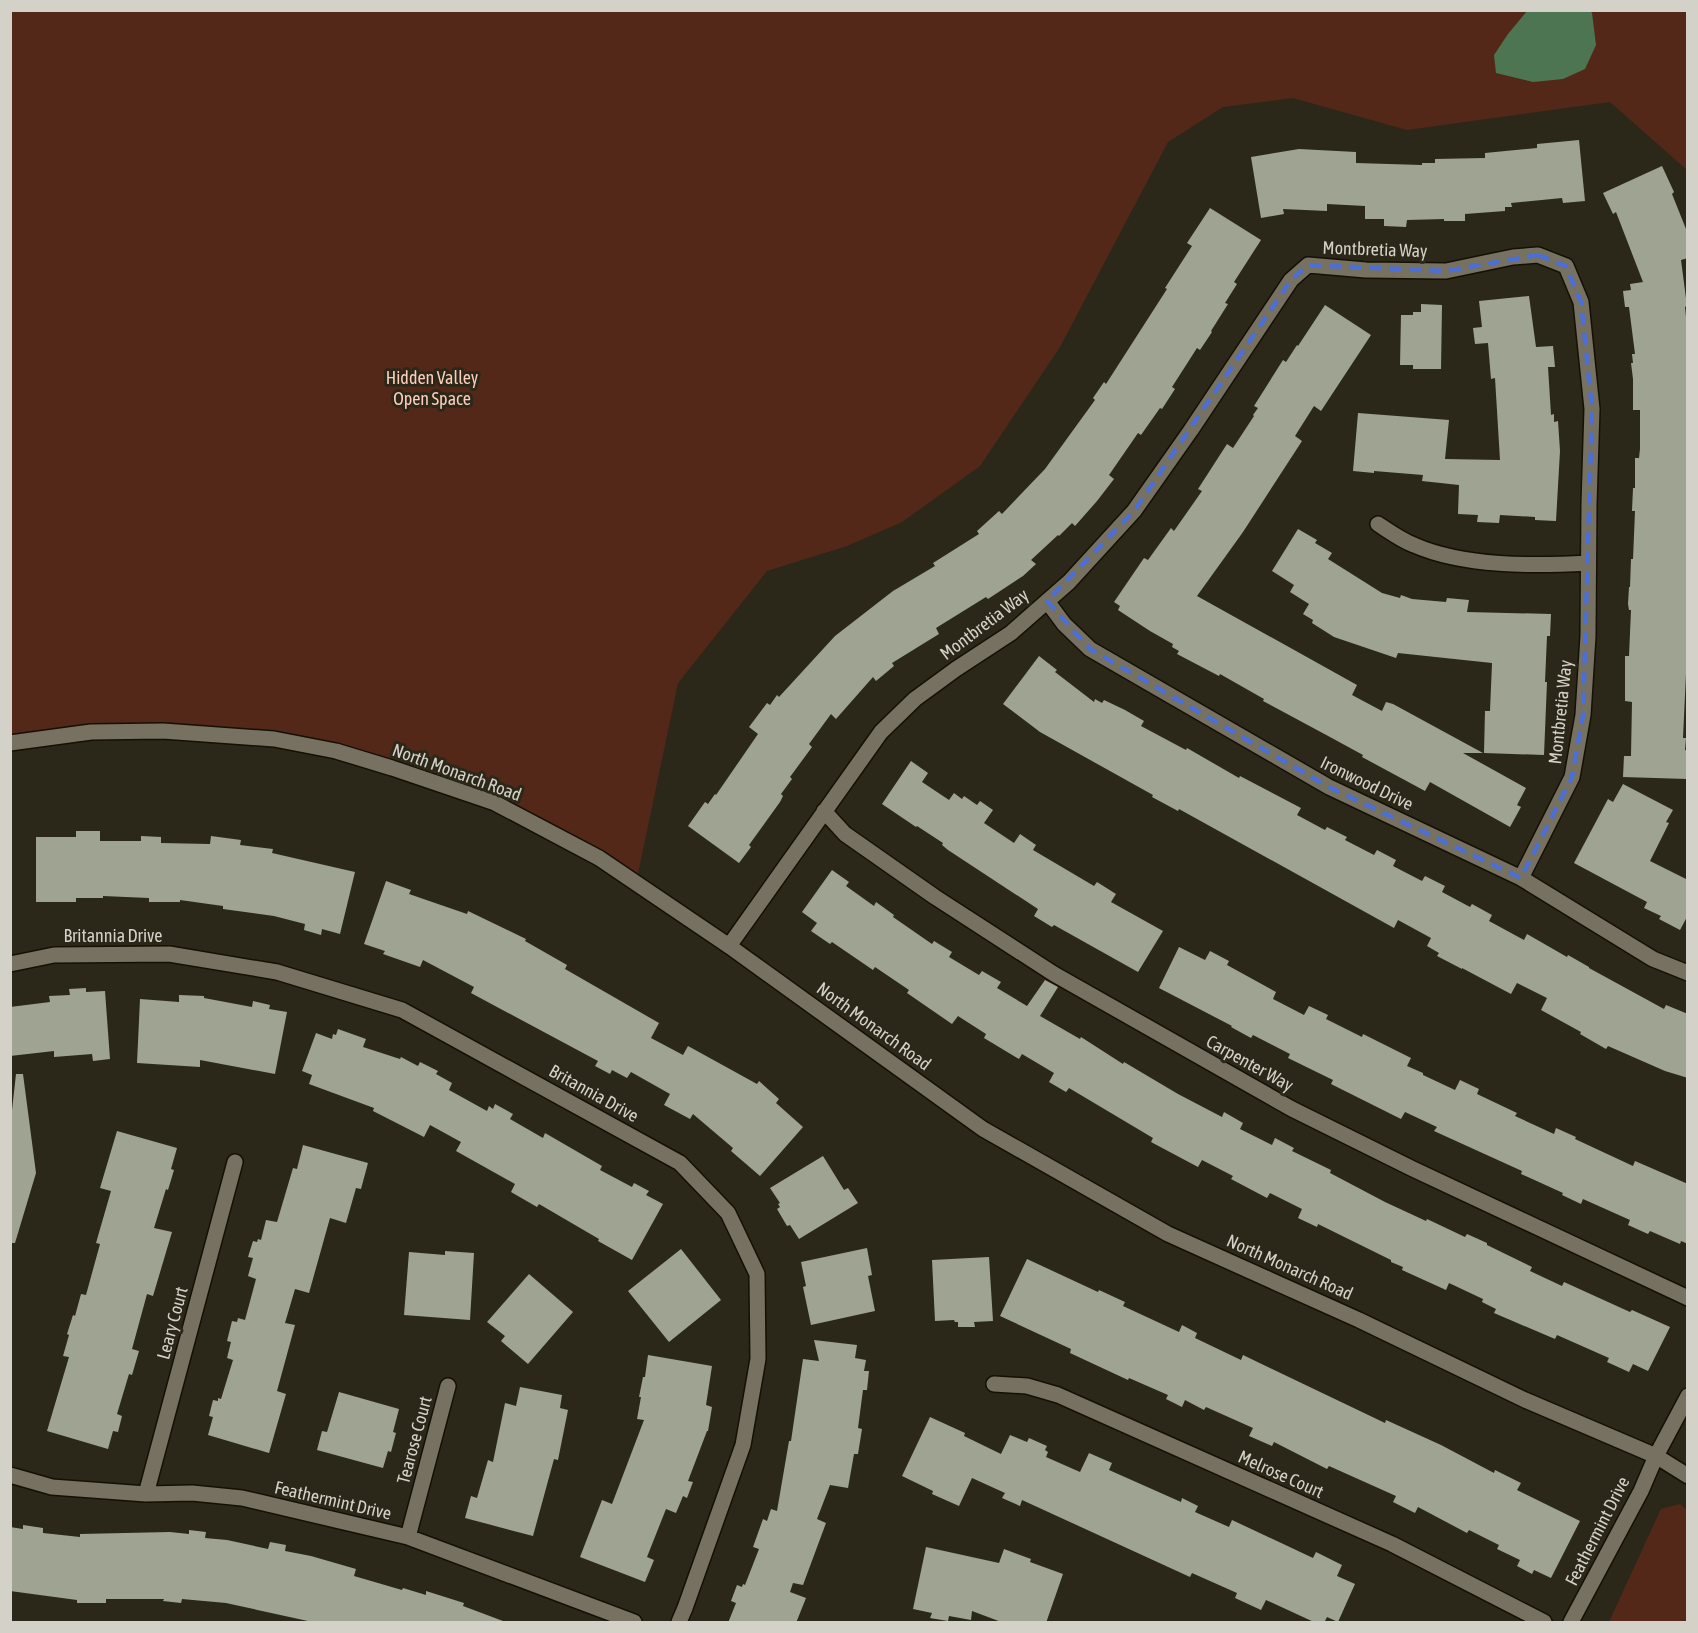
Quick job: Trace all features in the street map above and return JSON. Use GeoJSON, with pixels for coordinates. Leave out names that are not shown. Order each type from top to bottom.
{"type":"FeatureCollection","features":[{"type":"Feature","properties":{"kind":"street","name":"Montbretia Way"},"geometry":{"type":"LineString","coordinates":[[729,946],[882,732],[915,699],[1011,633],[1069,582],[1134,511],[1292,280],[1308,265],[1366,270],[1446,271],[1514,257],[1538,255],[1566,266],[1581,302],[1592,409],[1588,636],[1583,715],[1572,777],[1521,878]]}},
{"type":"Feature","properties":{"kind":"street"},"geometry":{"type":"LineString","coordinates":[[1378,524],[1412,545],[1442,555],[1481,562],[1559,565],[1588,563]]}},
{"type":"Feature","properties":{"kind":"street","name":"Ironwood Drive"},"geometry":{"type":"LineString","coordinates":[[1047,601],[1064,624],[1090,649],[1100,655],[1329,787],[1521,878],[1653,959],[1688,973]]}},
{"type":"Feature","properties":{"kind":"street","name":"North Monarch Road"},"geometry":{"type":"LineString","coordinates":[[10,743],[91,732],[163,731],[274,739],[336,751],[495,803],[598,858],[729,946],[983,1129],[1168,1234],[1359,1320],[1526,1400],[1656,1456],[1688,1476]]}},
{"type":"Feature","properties":{"kind":"street","name":"Carpenter Way"},"geometry":{"type":"LineString","coordinates":[[824,811],[845,834],[1054,974],[1292,1109],[1688,1298]]}},
{"type":"Feature","properties":{"kind":"street","name":"Britannia Drive"},"geometry":{"type":"LineString","coordinates":[[10,964],[54,955],[169,954],[277,972],[402,1010],[680,1163],[728,1214],[757,1274],[758,1359],[743,1445],[679,1623]]}},
{"type":"Feature","properties":{"kind":"street","name":"Leary Court"},"geometry":{"type":"LineString","coordinates":[[146,1494],[235,1162]]}},
{"type":"Feature","properties":{"kind":"street","name":"Melrose Court"},"geometry":{"type":"LineString","coordinates":[[994,1384],[1026,1386],[1058,1395],[1392,1544],[1544,1623]]}},
{"type":"Feature","properties":{"kind":"street","name":"Tearose Court"},"geometry":{"type":"LineString","coordinates":[[408,1537],[448,1386]]}},
{"type":"Feature","properties":{"kind":"street","name":"Feathermint Drive"},"geometry":{"type":"LineString","coordinates":[[1571,1623],[1688,1396]]}},
{"type":"Feature","properties":{"kind":"street","name":"Feathermint Drive"},"geometry":{"type":"LineString","coordinates":[[10,1475],[52,1487],[146,1494],[192,1493],[242,1498],[408,1537],[634,1623]]}},
{"type":"Feature","properties":{"kind":"highlighted area"},"geometry":{"type":"Polygon","coordinates":[[[1538,255],[1566,266],[1581,302],[1588,354],[1592,409],[1583,715],[1572,777],[1521,878],[1329,787],[1090,649],[1047,601],[1134,511],[1291,280],[1308,265],[1446,271],[1538,255]]]}},
{"type":"Feature","properties":{"kind":"green space","name":"Hidden Valley Open Space"},"geometry":{"type":"Polygon","coordinates":[[[11,11],[1687,11],[1687,170],[1610,102],[1407,130],[1293,98],[1223,107],[1168,142],[1060,347],[980,466],[902,522],[847,546],[767,571],[678,683],[636,883],[550,831],[336,751],[163,731],[11,743],[11,11]]]}},
{"type":"Feature","properties":{"kind":"green space"},"geometry":{"type":"Polygon","coordinates":[[[1680,1504],[1687,1510],[1687,1622],[1609,1622],[1661,1509],[1680,1504]]]}},
{"type":"Feature","properties":{"kind":"shaded area"},"geometry":{"type":"Polygon","coordinates":[[[1527,11],[1590,11],[1596,45],[1585,69],[1563,79],[1533,82],[1496,73],[1494,55],[1527,11]]]}},
{"type":"Feature","properties":{"kind":"building"},"geometry":{"type":"Polygon","coordinates":[[[1579,140],[1585,201],[1563,203],[1562,198],[1511,203],[1512,207],[1505,207],[1505,211],[1465,214],[1465,221],[1407,220],[1406,227],[1384,226],[1384,219],[1365,219],[1365,206],[1327,204],[1327,211],[1283,209],[1284,214],[1261,218],[1251,157],[1299,149],[1356,152],[1356,163],[1422,165],[1422,163],[1435,163],[1435,159],[1485,158],[1485,153],[1537,148],[1537,144],[1579,140]]]}},
{"type":"Feature","properties":{"kind":"building"},"geometry":{"type":"Polygon","coordinates":[[[1662,166],[1674,192],[1672,194],[1688,234],[1688,258],[1681,260],[1688,336],[1688,631],[1683,738],[1686,738],[1685,750],[1688,751],[1687,779],[1623,777],[1624,756],[1631,756],[1632,702],[1625,701],[1625,656],[1629,656],[1631,610],[1628,604],[1635,511],[1632,511],[1633,488],[1635,488],[1635,458],[1639,458],[1640,449],[1640,410],[1633,410],[1631,363],[1633,363],[1632,354],[1635,354],[1629,307],[1625,307],[1623,291],[1631,290],[1630,284],[1643,282],[1616,212],[1613,214],[1603,193],[1662,166]]]}},
{"type":"Feature","properties":{"kind":"building"},"geometry":{"type":"Polygon","coordinates":[[[1210,208],[1261,240],[1234,282],[1237,284],[1225,303],[1228,304],[1212,332],[1200,350],[1197,348],[1172,387],[1175,389],[1162,409],[1160,408],[1141,435],[1138,433],[1109,475],[1114,479],[1097,501],[1075,526],[1072,523],[1031,560],[1036,564],[1023,576],[936,628],[939,634],[892,663],[894,666],[876,681],[873,677],[836,719],[831,714],[809,744],[812,747],[790,777],[792,779],[781,794],[783,796],[780,802],[739,863],[688,826],[705,802],[708,804],[716,795],[758,734],[749,727],[767,703],[770,705],[777,695],[779,697],[835,636],[893,591],[935,566],[933,563],[979,534],[977,531],[999,511],[1002,514],[1045,469],[1095,400],[1093,398],[1104,382],[1106,384],[1167,289],[1165,288],[1192,246],[1187,243],[1210,208]]]}},
{"type":"Feature","properties":{"kind":"building"},"geometry":{"type":"Polygon","coordinates":[[[1529,296],[1536,347],[1553,346],[1555,367],[1548,367],[1551,415],[1554,414],[1554,422],[1558,421],[1560,451],[1556,521],[1500,515],[1499,523],[1477,522],[1478,515],[1458,514],[1459,485],[1422,481],[1423,475],[1353,471],[1358,413],[1449,420],[1445,459],[1500,460],[1495,378],[1491,379],[1488,343],[1475,344],[1473,328],[1482,327],[1479,301],[1529,296]]]}},
{"type":"Feature","properties":{"kind":"building"},"geometry":{"type":"Polygon","coordinates":[[[1421,304],[1442,305],[1441,369],[1413,369],[1413,365],[1400,365],[1401,315],[1421,312],[1421,304]]]}},
{"type":"Feature","properties":{"kind":"building"},"geometry":{"type":"Polygon","coordinates":[[[1325,305],[1371,335],[1321,411],[1314,406],[1295,436],[1302,441],[1243,532],[1197,596],[1357,685],[1352,695],[1382,711],[1386,702],[1393,704],[1483,753],[1463,753],[1526,788],[1517,805],[1521,807],[1510,827],[1430,782],[1425,791],[1263,701],[1264,699],[1220,674],[1219,676],[1177,654],[1179,651],[1172,647],[1173,644],[1118,610],[1120,606],[1114,602],[1144,558],[1148,560],[1171,528],[1174,531],[1202,491],[1198,489],[1227,444],[1233,448],[1258,408],[1254,406],[1283,360],[1286,362],[1325,305]]]}},
{"type":"Feature","properties":{"kind":"building"},"geometry":{"type":"Polygon","coordinates":[[[1298,529],[1317,540],[1315,543],[1332,553],[1328,559],[1382,593],[1400,598],[1401,595],[1412,599],[1446,602],[1447,598],[1469,600],[1467,612],[1551,614],[1550,636],[1547,636],[1544,755],[1484,753],[1485,711],[1490,711],[1492,663],[1398,653],[1396,658],[1334,637],[1312,623],[1313,620],[1303,614],[1309,604],[1290,592],[1294,585],[1272,571],[1298,529]]]}},
{"type":"Feature","properties":{"kind":"building"},"geometry":{"type":"Polygon","coordinates":[[[1039,656],[1057,670],[1055,672],[1094,702],[1095,699],[1102,703],[1104,700],[1125,710],[1144,721],[1141,726],[1301,808],[1297,815],[1325,830],[1327,827],[1347,837],[1345,840],[1374,855],[1377,850],[1396,860],[1393,866],[1422,881],[1425,876],[1445,886],[1442,892],[1470,907],[1472,904],[1492,915],[1489,921],[1524,940],[1527,934],[1664,1009],[1666,1005],[1688,1014],[1688,1078],[1665,1071],[1608,1046],[1606,1049],[1541,1010],[1547,998],[1517,983],[1511,994],[1437,956],[1439,953],[1427,946],[1431,938],[1398,920],[1394,928],[1179,809],[1178,811],[1152,797],[1153,795],[1040,732],[1003,704],[1039,656]]]}},
{"type":"Feature","properties":{"kind":"building"},"geometry":{"type":"Polygon","coordinates":[[[911,761],[928,773],[922,782],[949,800],[954,793],[962,799],[964,796],[977,805],[980,801],[993,810],[984,823],[1014,843],[1020,834],[1036,845],[1033,850],[1094,886],[1097,882],[1116,894],[1111,902],[1163,931],[1138,972],[1034,916],[1038,909],[882,804],[911,761]]]}},
{"type":"Feature","properties":{"kind":"building"},"geometry":{"type":"Polygon","coordinates":[[[1623,784],[1673,810],[1650,861],[1688,880],[1688,915],[1680,930],[1659,919],[1661,916],[1644,908],[1647,902],[1574,863],[1608,799],[1613,802],[1623,784]]]}},
{"type":"Feature","properties":{"kind":"building"},"geometry":{"type":"Polygon","coordinates":[[[76,831],[100,831],[100,841],[141,841],[141,836],[161,837],[161,843],[210,844],[211,836],[241,840],[240,845],[273,849],[272,853],[355,872],[340,934],[322,929],[321,935],[304,930],[305,924],[274,916],[180,900],[180,902],[149,902],[149,898],[103,896],[103,898],[76,898],[76,902],[36,902],[36,837],[76,837],[76,831]]]}},
{"type":"Feature","properties":{"kind":"building"},"geometry":{"type":"Polygon","coordinates":[[[832,870],[849,882],[846,886],[874,906],[876,902],[894,915],[893,917],[932,944],[934,941],[952,952],[949,957],[979,975],[982,971],[1001,982],[997,988],[1027,1006],[1045,980],[1058,987],[1040,1016],[1222,1117],[1224,1112],[1243,1123],[1240,1129],[1272,1145],[1275,1138],[1294,1148],[1292,1151],[1331,1170],[1330,1173],[1385,1202],[1465,1237],[1467,1234],[1487,1243],[1532,1267],[1530,1271],[1562,1286],[1564,1282],[1630,1312],[1632,1310],[1670,1327],[1648,1371],[1633,1364],[1629,1372],[1607,1362],[1609,1358],[1557,1335],[1555,1339],[1494,1313],[1496,1309],[1482,1302],[1483,1299],[1449,1283],[1446,1290],[1402,1270],[1403,1267],[1391,1260],[1318,1224],[1317,1227],[1298,1218],[1302,1209],[1270,1193],[1267,1198],[1231,1179],[1233,1176],[1202,1160],[1198,1167],[1151,1142],[1153,1138],[1069,1088],[1066,1092],[1049,1082],[1054,1073],[1022,1054],[1019,1059],[984,1038],[986,1034],[958,1016],[952,1024],[907,993],[909,990],[875,967],[873,970],[832,942],[830,944],[811,931],[817,923],[802,912],[832,870]]]}},
{"type":"Feature","properties":{"kind":"building"},"geometry":{"type":"Polygon","coordinates":[[[386,881],[411,890],[409,894],[467,914],[468,911],[526,939],[525,941],[567,965],[565,969],[659,1023],[651,1038],[683,1055],[688,1046],[757,1084],[759,1081],[779,1099],[776,1103],[803,1127],[760,1176],[731,1151],[733,1148],[693,1114],[690,1119],[664,1105],[670,1094],[631,1072],[627,1078],[612,1070],[610,1074],[595,1066],[598,1061],[471,993],[474,987],[423,960],[420,967],[383,954],[385,951],[364,944],[386,881]]]}},
{"type":"Feature","properties":{"kind":"building"},"geometry":{"type":"Polygon","coordinates":[[[1179,947],[1205,960],[1210,951],[1229,961],[1227,965],[1276,992],[1273,999],[1304,1015],[1309,1006],[1328,1015],[1326,1019],[1411,1058],[1407,1066],[1455,1090],[1460,1080],[1479,1089],[1477,1094],[1517,1113],[1515,1116],[1554,1134],[1556,1128],[1633,1166],[1635,1161],[1688,1184],[1688,1244],[1681,1241],[1680,1244],[1650,1231],[1648,1234],[1628,1225],[1630,1220],[1583,1199],[1581,1204],[1521,1174],[1522,1171],[1434,1131],[1437,1127],[1405,1112],[1401,1119],[1331,1084],[1333,1080],[1288,1058],[1290,1054],[1253,1035],[1251,1038],[1159,988],[1179,947]]]}},
{"type":"Feature","properties":{"kind":"building"},"geometry":{"type":"Polygon","coordinates":[[[86,988],[86,992],[105,991],[110,1059],[93,1061],[92,1054],[54,1057],[54,1051],[10,1056],[10,1007],[50,1002],[49,996],[70,995],[69,989],[86,988]]]}},
{"type":"Feature","properties":{"kind":"building"},"geometry":{"type":"Polygon","coordinates":[[[179,995],[204,996],[204,998],[252,1007],[253,1001],[270,1005],[269,1009],[287,1012],[275,1074],[200,1060],[200,1067],[137,1063],[140,999],[179,1002],[179,995]]]}},
{"type":"Feature","properties":{"kind":"building"},"geometry":{"type":"Polygon","coordinates":[[[338,1029],[366,1039],[363,1047],[400,1059],[401,1057],[418,1066],[420,1062],[438,1071],[436,1074],[452,1083],[449,1090],[487,1111],[489,1106],[493,1109],[495,1104],[513,1114],[510,1119],[543,1138],[545,1133],[602,1166],[600,1170],[632,1187],[634,1183],[649,1191],[646,1195],[663,1204],[632,1260],[539,1204],[537,1207],[511,1192],[515,1184],[456,1151],[461,1142],[430,1125],[424,1137],[373,1111],[374,1108],[309,1084],[312,1075],[302,1071],[316,1033],[332,1039],[338,1029]]]}},
{"type":"Feature","properties":{"kind":"building"},"geometry":{"type":"Polygon","coordinates":[[[16,1074],[23,1074],[36,1173],[15,1243],[10,1243],[10,1128],[16,1074]]]}},
{"type":"Feature","properties":{"kind":"building"},"geometry":{"type":"Polygon","coordinates":[[[117,1131],[177,1148],[171,1169],[174,1170],[154,1228],[172,1232],[153,1296],[147,1294],[132,1349],[139,1351],[132,1375],[129,1374],[117,1414],[122,1416],[118,1432],[113,1431],[108,1449],[47,1431],[69,1357],[63,1356],[69,1335],[67,1334],[81,1294],[86,1295],[100,1244],[96,1243],[111,1191],[100,1188],[117,1131]]]}},
{"type":"Feature","properties":{"kind":"building"},"geometry":{"type":"Polygon","coordinates":[[[303,1145],[368,1163],[361,1189],[356,1188],[346,1223],[330,1218],[309,1293],[295,1289],[285,1323],[295,1325],[277,1391],[286,1394],[269,1453],[208,1435],[213,1417],[209,1416],[213,1400],[221,1399],[233,1360],[227,1358],[231,1342],[227,1341],[232,1321],[237,1322],[238,1318],[245,1320],[256,1279],[248,1276],[253,1258],[248,1257],[253,1241],[261,1240],[266,1220],[277,1222],[293,1168],[297,1169],[303,1145]]]}},
{"type":"Feature","properties":{"kind":"building"},"geometry":{"type":"Polygon","coordinates":[[[823,1156],[844,1190],[848,1188],[858,1203],[799,1239],[790,1225],[787,1226],[777,1209],[780,1203],[770,1188],[823,1156]]]}},
{"type":"Feature","properties":{"kind":"building"},"geometry":{"type":"Polygon","coordinates":[[[867,1248],[872,1275],[868,1276],[875,1311],[811,1325],[803,1287],[806,1286],[801,1262],[867,1248]]]}},
{"type":"Feature","properties":{"kind":"building"},"geometry":{"type":"Polygon","coordinates":[[[681,1249],[721,1300],[669,1342],[628,1291],[681,1249]]]}},
{"type":"Feature","properties":{"kind":"building"},"geometry":{"type":"Polygon","coordinates":[[[445,1251],[474,1253],[470,1320],[404,1315],[409,1252],[445,1255],[445,1251]]]}},
{"type":"Feature","properties":{"kind":"building"},"geometry":{"type":"Polygon","coordinates":[[[989,1257],[993,1321],[974,1322],[975,1327],[958,1327],[958,1322],[954,1320],[935,1321],[932,1260],[989,1257]]]}},
{"type":"Feature","properties":{"kind":"building"},"geometry":{"type":"Polygon","coordinates":[[[1027,1259],[1125,1302],[1123,1306],[1179,1332],[1182,1325],[1197,1333],[1195,1338],[1241,1360],[1243,1355],[1385,1423],[1386,1420],[1494,1473],[1495,1470],[1521,1483],[1517,1490],[1580,1521],[1551,1578],[1534,1570],[1532,1574],[1517,1566],[1520,1560],[1497,1549],[1499,1545],[1469,1530],[1467,1533],[1418,1507],[1415,1513],[1393,1502],[1396,1496],[1329,1466],[1327,1469],[1274,1442],[1272,1446],[1249,1436],[1253,1428],[1206,1407],[1204,1410],[1185,1400],[1182,1407],[1166,1399],[1168,1395],[1129,1378],[1128,1380],[1070,1353],[1071,1349],[1000,1316],[1027,1259]]]}},
{"type":"Feature","properties":{"kind":"building"},"geometry":{"type":"Polygon","coordinates":[[[529,1274],[573,1312],[528,1364],[501,1341],[505,1336],[487,1322],[529,1274]]]}},
{"type":"Feature","properties":{"kind":"building"},"geometry":{"type":"Polygon","coordinates":[[[814,1340],[857,1345],[855,1358],[866,1360],[864,1371],[869,1371],[867,1390],[863,1390],[858,1428],[862,1429],[858,1454],[854,1454],[848,1488],[830,1485],[817,1519],[826,1523],[803,1585],[793,1583],[790,1592],[806,1598],[796,1623],[728,1623],[736,1603],[731,1601],[737,1585],[742,1587],[743,1584],[745,1585],[759,1549],[753,1547],[763,1519],[767,1521],[771,1509],[777,1511],[789,1441],[791,1441],[803,1359],[819,1361],[814,1340]]]}},
{"type":"Feature","properties":{"kind":"building"},"geometry":{"type":"Polygon","coordinates":[[[648,1355],[712,1366],[706,1405],[712,1407],[708,1431],[688,1481],[693,1482],[687,1498],[683,1496],[676,1513],[666,1509],[647,1557],[654,1560],[645,1582],[580,1557],[602,1500],[612,1504],[644,1420],[637,1419],[648,1355]]]}},
{"type":"Feature","properties":{"kind":"building"},"geometry":{"type":"Polygon","coordinates":[[[520,1387],[562,1395],[560,1408],[568,1410],[558,1460],[554,1459],[533,1536],[465,1518],[471,1496],[477,1498],[488,1460],[493,1462],[505,1403],[516,1406],[520,1387]]]}},
{"type":"Feature","properties":{"kind":"building"},"geometry":{"type":"Polygon","coordinates":[[[339,1392],[399,1409],[391,1452],[388,1451],[383,1468],[317,1450],[322,1431],[327,1432],[339,1392]]]}},
{"type":"Feature","properties":{"kind":"building"},"geometry":{"type":"Polygon","coordinates":[[[930,1417],[965,1433],[964,1436],[1001,1454],[1010,1435],[1027,1442],[1029,1438],[1047,1446],[1046,1457],[1080,1472],[1089,1453],[1112,1463],[1109,1470],[1181,1502],[1182,1498],[1198,1506],[1195,1512],[1229,1527],[1232,1520],[1313,1558],[1316,1552],[1342,1565],[1337,1576],[1355,1584],[1338,1622],[1327,1617],[1324,1623],[1316,1623],[1266,1600],[1261,1610],[1235,1598],[1237,1593],[1192,1573],[1190,1577],[1022,1500],[1020,1506],[1002,1498],[1005,1493],[972,1478],[959,1506],[932,1494],[933,1491],[902,1476],[930,1417]]]}},
{"type":"Feature","properties":{"kind":"building"},"geometry":{"type":"Polygon","coordinates":[[[23,1525],[43,1528],[43,1533],[80,1537],[80,1534],[170,1532],[189,1534],[189,1530],[206,1532],[205,1538],[227,1540],[268,1549],[270,1542],[286,1545],[285,1551],[356,1569],[354,1576],[426,1595],[426,1591],[464,1603],[463,1606],[503,1621],[502,1623],[317,1623],[226,1603],[182,1599],[181,1603],[163,1601],[164,1599],[106,1599],[106,1603],[77,1603],[77,1600],[10,1591],[10,1527],[23,1529],[23,1525]]]}},
{"type":"Feature","properties":{"kind":"building"},"geometry":{"type":"Polygon","coordinates":[[[926,1547],[999,1563],[1004,1549],[1031,1559],[1030,1562],[1063,1574],[1046,1623],[1004,1623],[972,1611],[971,1620],[949,1616],[948,1621],[930,1618],[932,1613],[913,1609],[926,1547]]]}}]}
